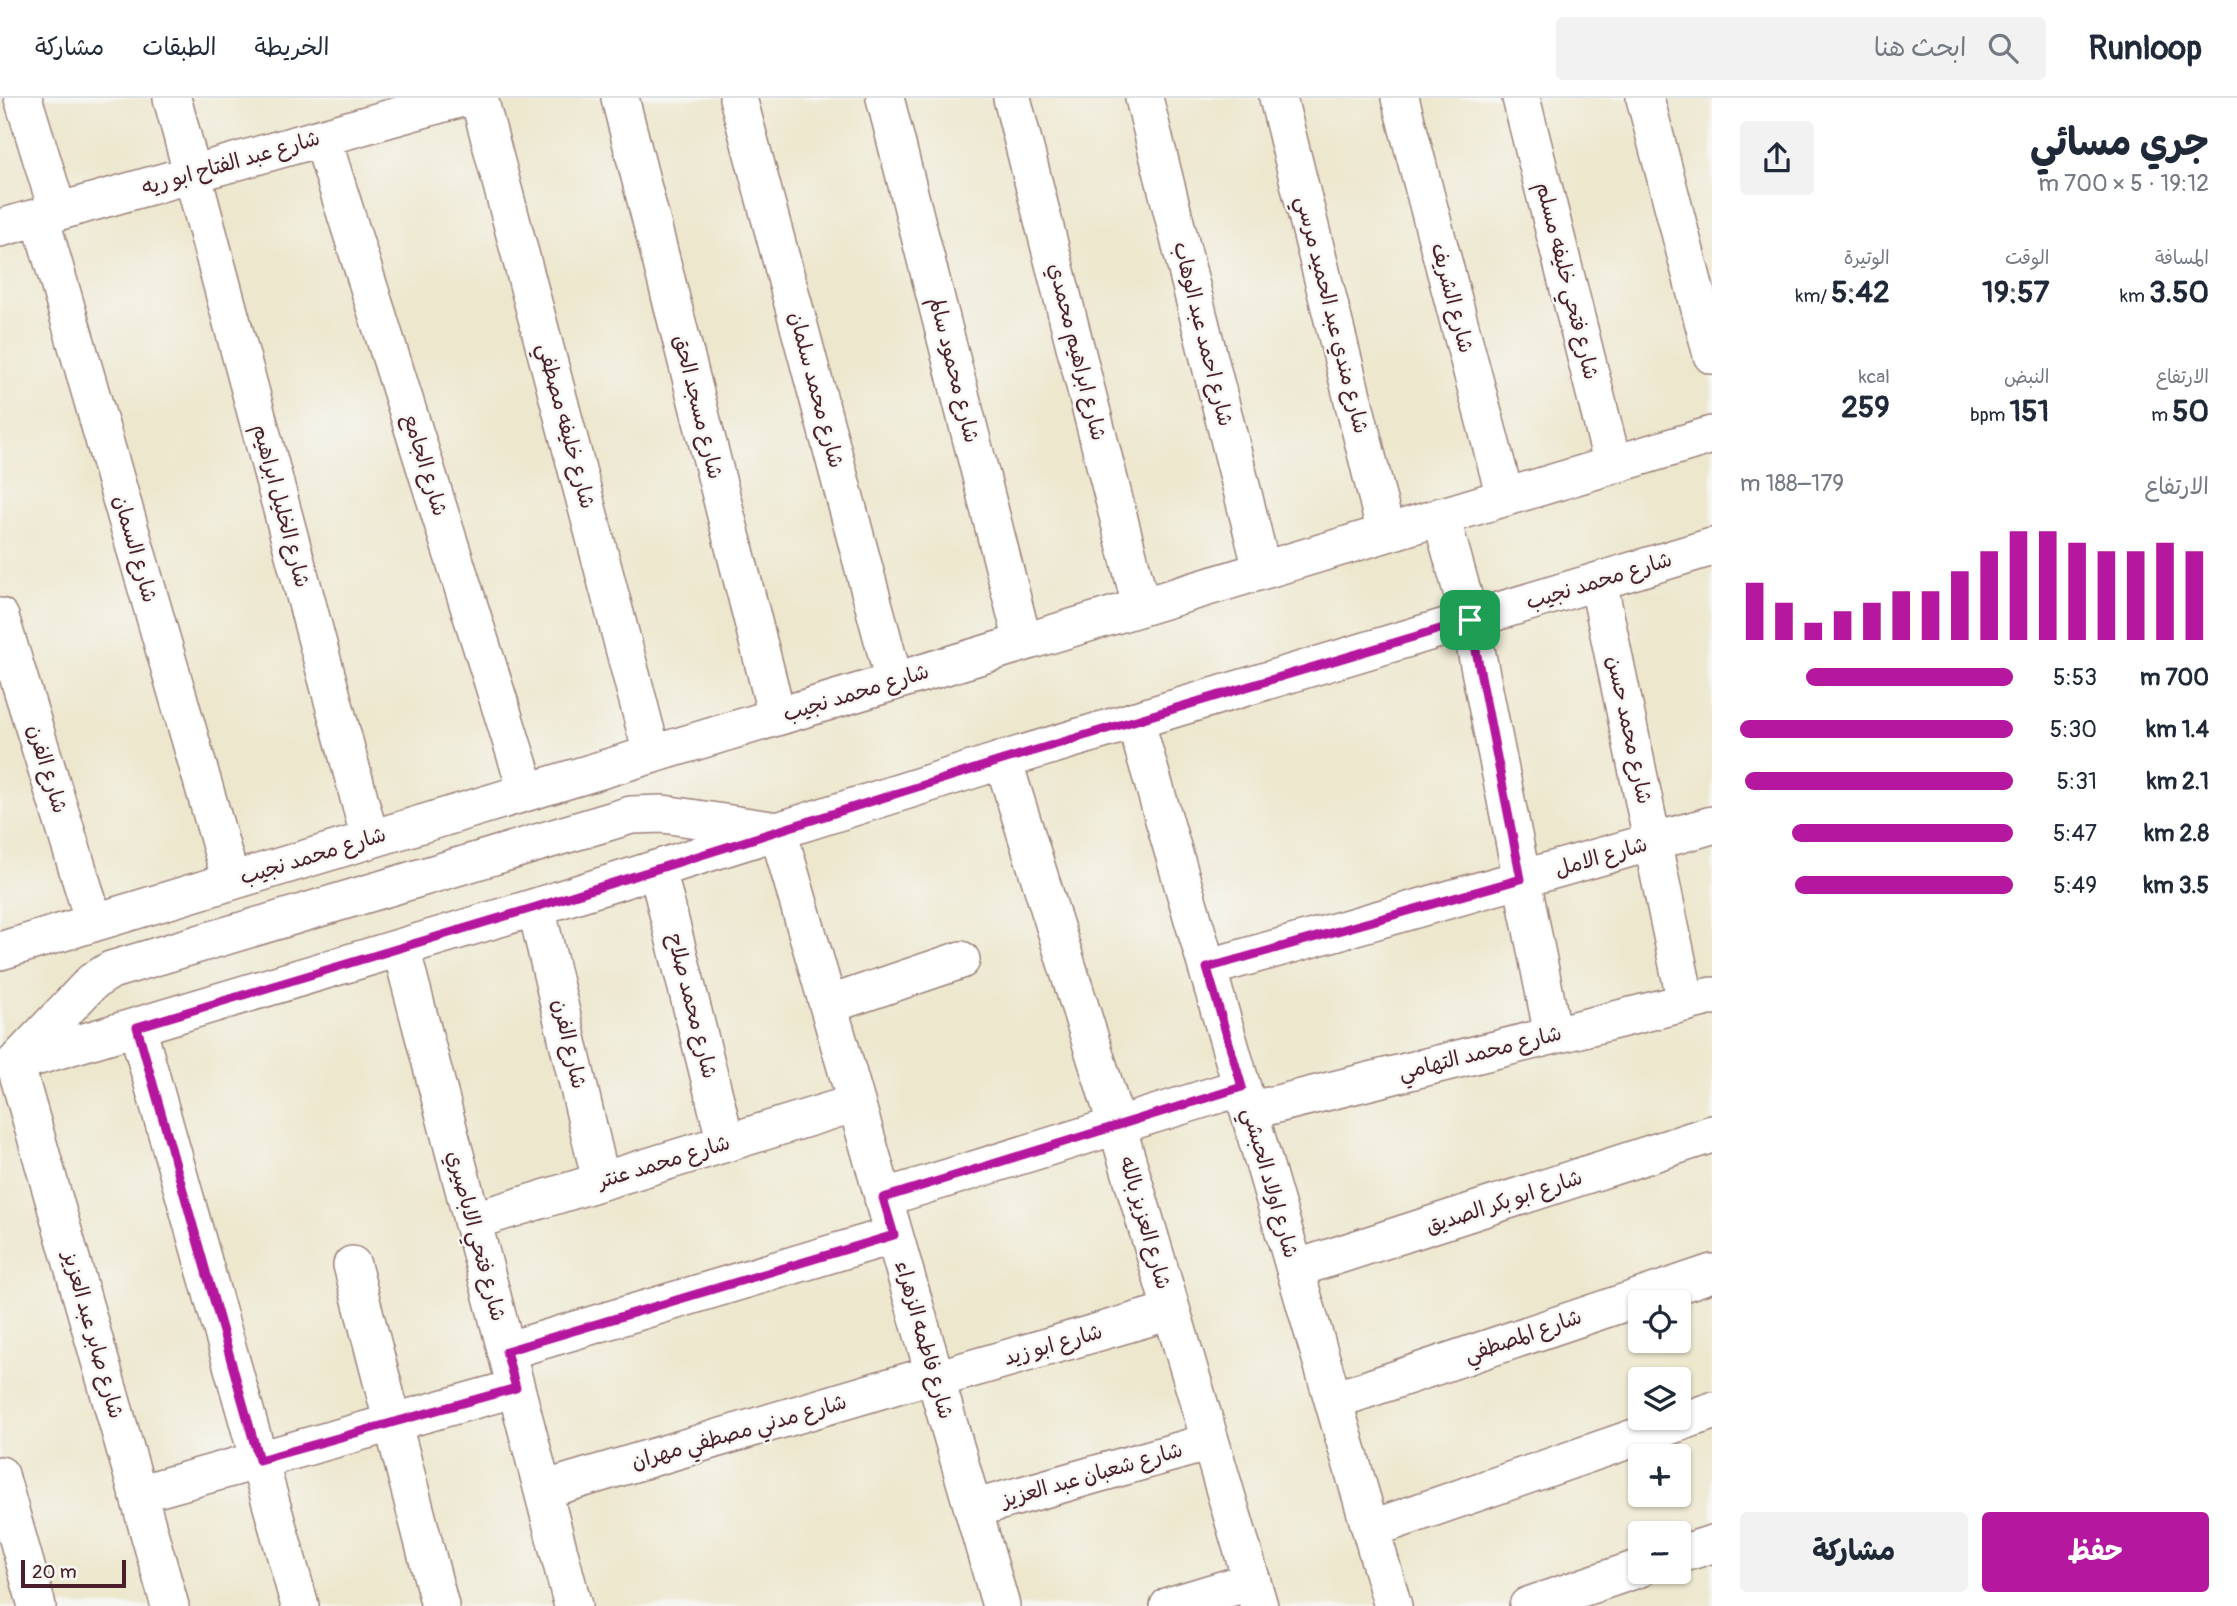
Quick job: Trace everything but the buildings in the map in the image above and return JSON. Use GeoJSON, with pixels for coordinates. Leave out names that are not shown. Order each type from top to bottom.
{"type":"FeatureCollection","features":[{"type":"Feature","properties":{"kind":"street","name":"شارع السمان"},"geometry":{"type":"LineString","coordinates":[[23,98],[49,214],[231,881]]}},
{"type":"Feature","properties":{"kind":"street","name":"شارع الخليل ابراهيم"},"geometry":{"type":"LineString","coordinates":[[172,98],[370,839]]}},
{"type":"Feature","properties":{"kind":"street","name":"شارع عبد الفتاح ابو ريه"},"geometry":{"type":"LineString","coordinates":[[0,228],[462,98]]}},
{"type":"Feature","properties":{"kind":"street","name":"شارع خليفه مصطفي"},"geometry":{"type":"LineString","coordinates":[[479,98],[652,754]]}},
{"type":"Feature","properties":{"kind":"street","name":"شارع مسجد الحق"},"geometry":{"type":"LineString","coordinates":[[620,98],[777,716]]}},
{"type":"Feature","properties":{"kind":"street","name":"شارع محمد سلمان"},"geometry":{"type":"LineString","coordinates":[[738,98],[894,681]]}},
{"type":"Feature","properties":{"kind":"street","name":"شارع محمود سالم"},"geometry":{"type":"LineString","coordinates":[[885,98],[1023,642]]}},
{"type":"Feature","properties":{"kind":"street","name":"شارع ابراهيم محمدي"},"geometry":{"type":"LineString","coordinates":[[1012,98],[1142,606]]}},
{"type":"Feature","properties":{"kind":"street","name":"شارع احمد عبد الوهاب"},"geometry":{"type":"LineString","coordinates":[[1144,98],[1262,570]]}},
{"type":"Feature","properties":{"kind":"street","name":"شارع مندي عبد الحميد مرسي"},"geometry":{"type":"LineString","coordinates":[[1278,98],[1386,533]]}},
{"type":"Feature","properties":{"kind":"street","name":"شارع الشريف"},"geometry":{"type":"LineString","coordinates":[[1400,98],[1505,498]]}},
{"type":"Feature","properties":{"kind":"street","name":"شارع فتحي خليفه مسلم"},"geometry":{"type":"LineString","coordinates":[[1521,98],[1613,465]]}},
{"type":"Feature","properties":{"kind":"street"},"geometry":{"type":"LineString","coordinates":[[1645,98],[1712,355]]}},
{"type":"Feature","properties":{"kind":"street","name":"شارع الجامع"},"geometry":{"type":"LineString","coordinates":[[322,138],[527,792]]}},
{"type":"Feature","properties":{"kind":"street","name":"شارع محمد نجيب"},"geometry":{"type":"LineString","coordinates":[[0,951],[1712,435]]}},
{"type":"Feature","properties":{"kind":"street"},"geometry":{"type":"LineString","coordinates":[[1441,516],[1470,620],[1553,1035]]}},
{"type":"Feature","properties":{"kind":"street","name":"شارع محمد نجيب"},"geometry":{"type":"LineString","coordinates":[[7,1065],[536,907],[1003,760],[1712,547]]}},
{"type":"Feature","properties":{"kind":"street","name":"شارع محمد حسن"},"geometry":{"type":"LineString","coordinates":[[1598,581],[1652,842],[1699,1000]]}},
{"type":"Feature","properties":{"kind":"street","name":"شارع الفرن"},"geometry":{"type":"LineString","coordinates":[[0,617],[94,922]]}},
{"type":"Feature","properties":{"kind":"street","name":"شارع اولاد الحبشي"},"geometry":{"type":"LineString","coordinates":[[1135,720],[1393,1606]]}},
{"type":"Feature","properties":{"kind":"street","name":"شارع العزيز بالله"},"geometry":{"type":"LineString","coordinates":[[1003,760],[1117,1126],[1255,1594]]}},
{"type":"Feature","properties":{"kind":"street"},"geometry":{"type":"LineString","coordinates":[[7,1065],[92,982],[111,970],[631,815],[663,814],[778,831]]}},
{"type":"Feature","properties":{"kind":"street","name":"شارع الامل"},"geometry":{"type":"LineString","coordinates":[[1207,968],[1712,825]]}},
{"type":"Feature","properties":{"kind":"street","name":"شارع فاطمه الزهراء"},"geometry":{"type":"LineString","coordinates":[[778,831],[1001,1606]]}},
{"type":"Feature","properties":{"kind":"street","name":"شارع محمد صلاح"},"geometry":{"type":"LineString","coordinates":[[657,869],[726,1143]]}},
{"type":"Feature","properties":{"kind":"street","name":"شارع الفرن"},"geometry":{"type":"LineString","coordinates":[[536,907],[601,1181]]}},
{"type":"Feature","properties":{"kind":"street","name":"شارع فتحي الاباصيري"},"geometry":{"type":"LineString","coordinates":[[401,948],[573,1606]]}},
{"type":"Feature","properties":{"kind":"street"},"geometry":{"type":"LineString","coordinates":[[828,1005],[961,960]]}},
{"type":"Feature","properties":{"kind":"street","name":"شارع محمد التهامي"},"geometry":{"type":"LineString","coordinates":[[883,1198],[1117,1126],[1553,1035],[1699,1000]]}},
{"type":"Feature","properties":{"kind":"street"},"geometry":{"type":"LineString","coordinates":[[137,1027],[300,1606]]}},
{"type":"Feature","properties":{"kind":"street","name":"شارع صابر عبد العزيز"},"geometry":{"type":"LineString","coordinates":[[7,1065],[170,1606]]}},
{"type":"Feature","properties":{"kind":"street","name":"شارع محمد عنتر"},"geometry":{"type":"LineString","coordinates":[[472,1221],[856,1103]]}},
{"type":"Feature","properties":{"kind":"street","name":"شارع ابو بكر الصديق"},"geometry":{"type":"LineString","coordinates":[[1295,1269],[1712,1134]]}},
{"type":"Feature","properties":{"kind":"street"},"geometry":{"type":"LineString","coordinates":[[506,1351],[894,1235]]}},
{"type":"Feature","properties":{"kind":"street"},"geometry":{"type":"LineString","coordinates":[[352,1265],[439,1606]]}},
{"type":"Feature","properties":{"kind":"street","name":"شارع المصطفي"},"geometry":{"type":"LineString","coordinates":[[1335,1400],[1712,1273]]}},
{"type":"Feature","properties":{"kind":"street","name":"شارع ابو زيد"},"geometry":{"type":"LineString","coordinates":[[935,1377],[1171,1311]]}},
{"type":"Feature","properties":{"kind":"street","name":"شارع مدني مصطفي مهران"},"geometry":{"type":"LineString","coordinates":[[543,1490],[935,1377]]}},
{"type":"Feature","properties":{"kind":"street"},"geometry":{"type":"LineString","coordinates":[[138,1494],[516,1388]]}},
{"type":"Feature","properties":{"kind":"street"},"geometry":{"type":"LineString","coordinates":[[1371,1528],[1712,1412]]}},
{"type":"Feature","properties":{"kind":"street","name":"شارع شعبان عبد العزيز"},"geometry":{"type":"LineString","coordinates":[[973,1509],[1210,1442]]}},
{"type":"Feature","properties":{"kind":"street"},"geometry":{"type":"LineString","coordinates":[[0,1475],[37,1606]]}},
{"type":"Feature","properties":{"kind":"street"},"geometry":{"type":"LineString","coordinates":[[1691,1551],[1712,1544]]}},
{"type":"Feature","properties":{"kind":"street"},"geometry":{"type":"LineString","coordinates":[[1528,1606],[1628,1573]]}},
{"type":"Feature","properties":{"kind":"street"},"geometry":{"type":"LineString","coordinates":[[1168,1606],[1255,1594]]}},
{"type":"Feature","properties":{"kind":"route"},"geometry":{"type":"LineString","coordinates":[[1470,620],[1521,879],[1207,968],[1242,1087],[883,1198],[894,1235],[506,1351],[516,1388],[259,1460],[137,1027],[536,907],[1003,760],[1470,620]]}}]}
